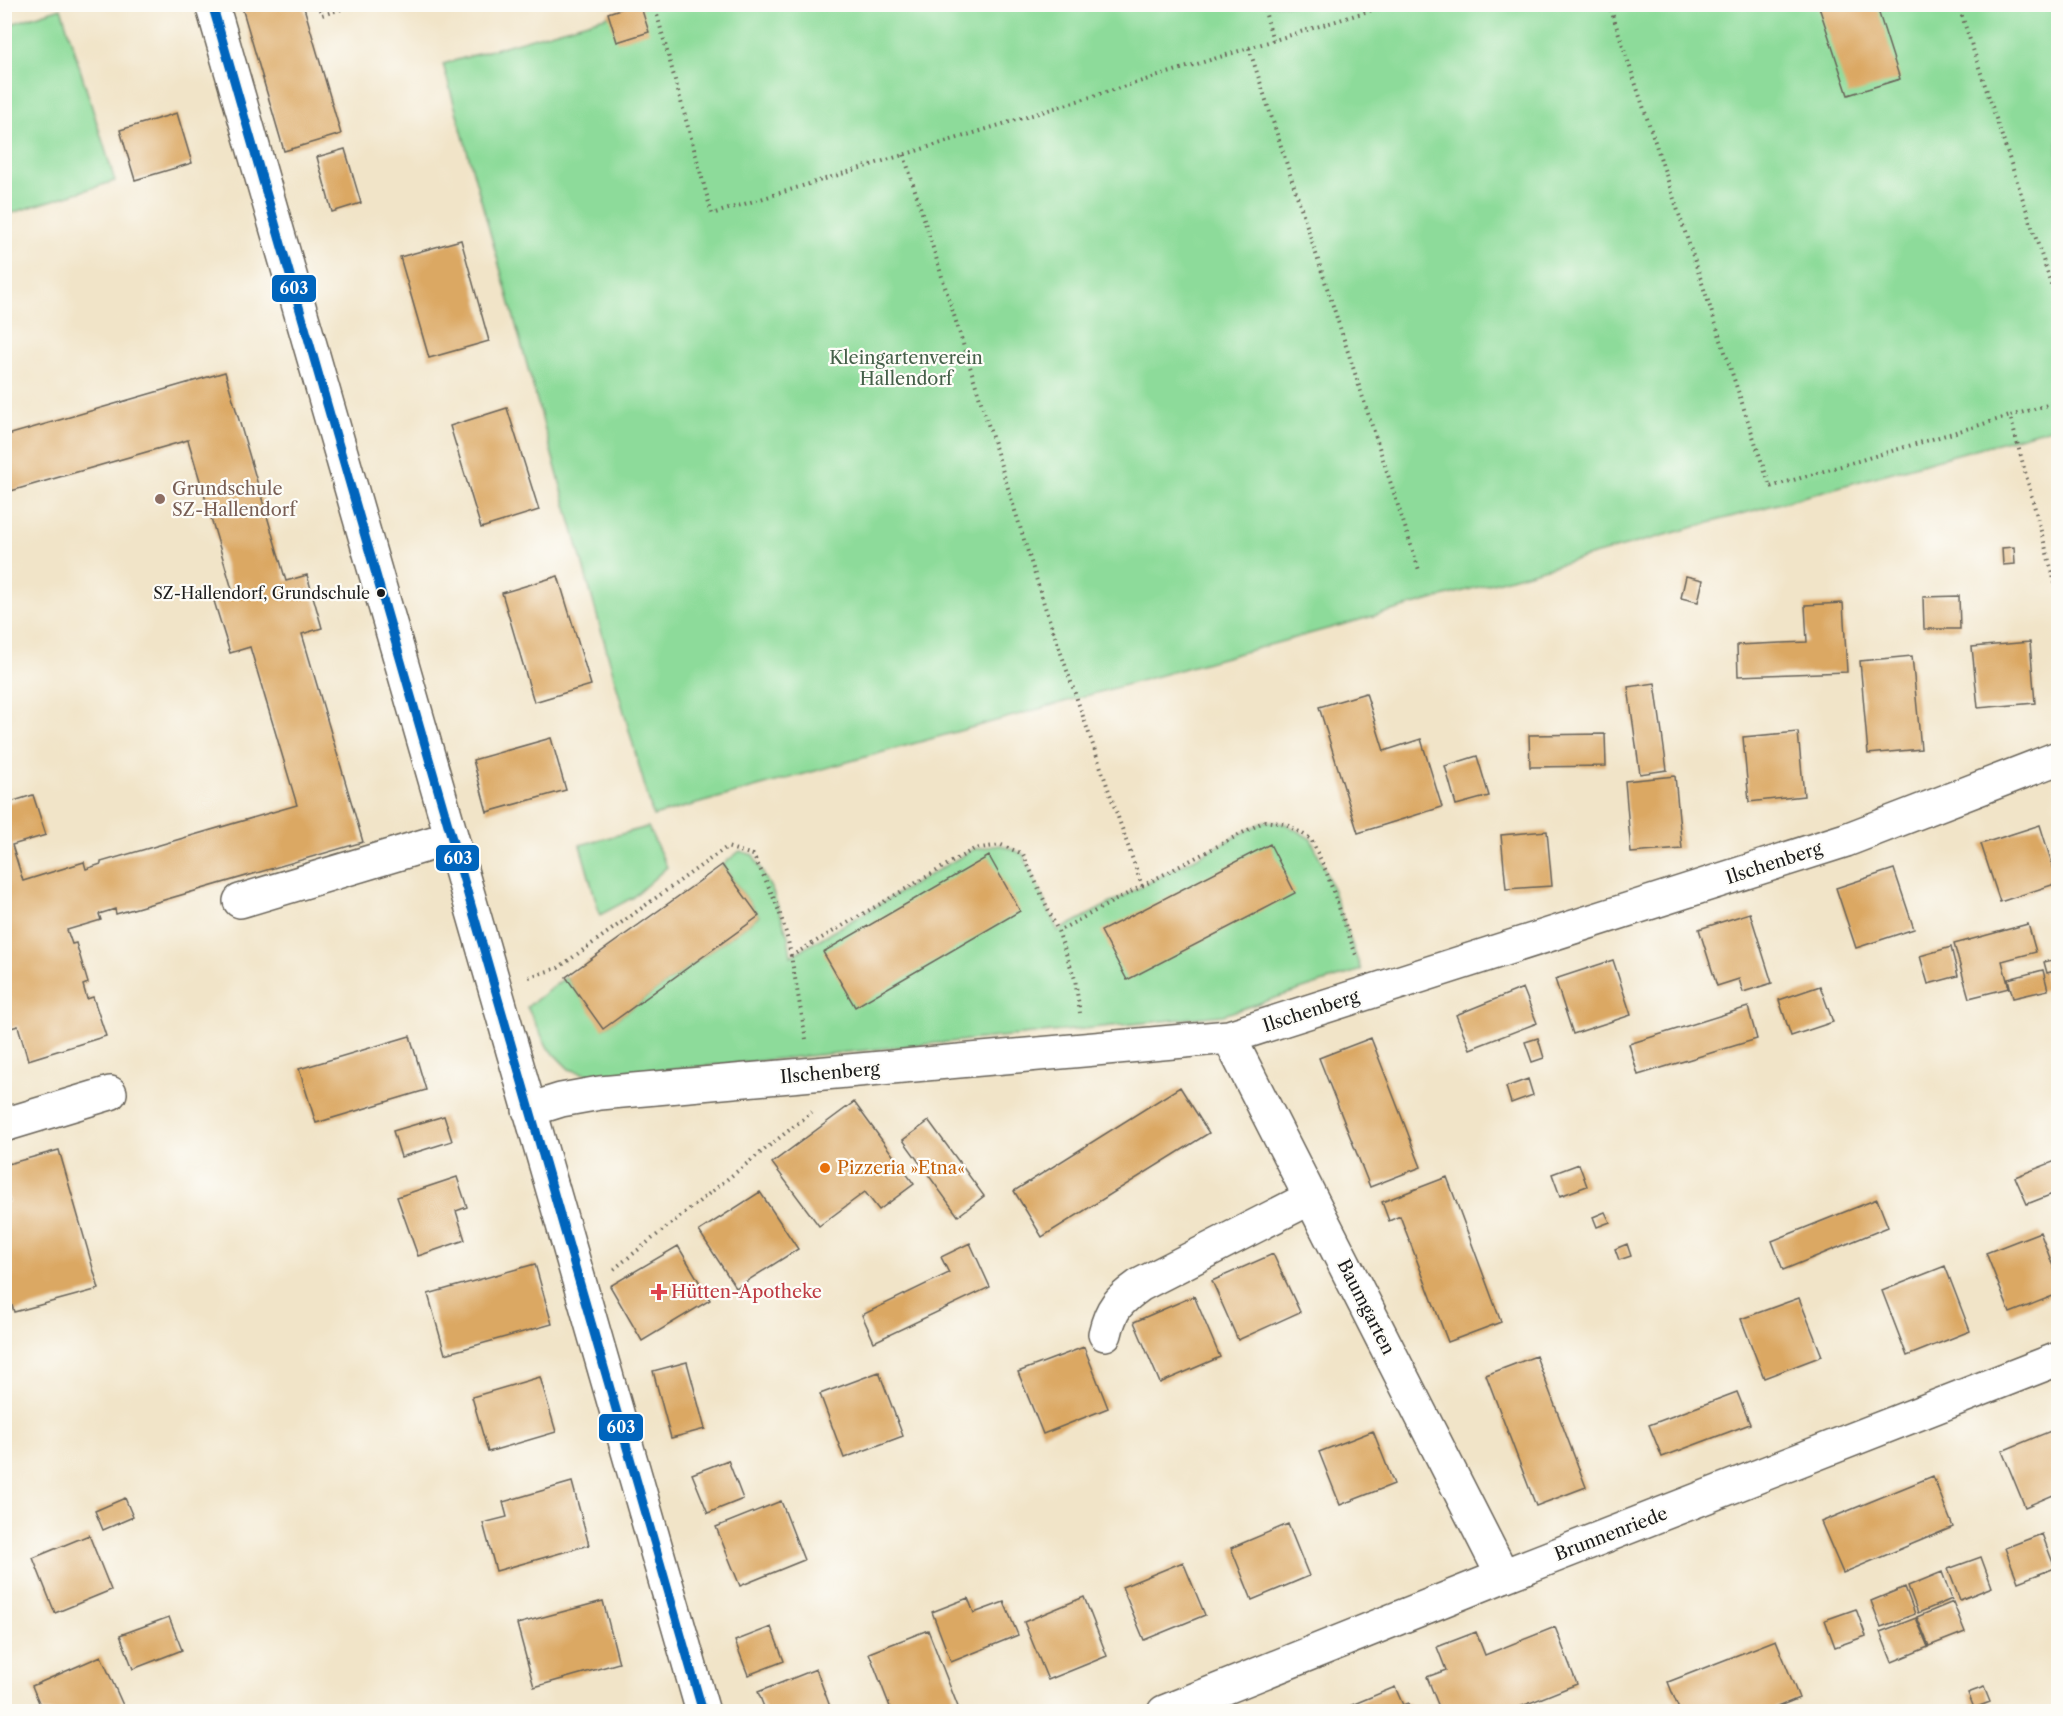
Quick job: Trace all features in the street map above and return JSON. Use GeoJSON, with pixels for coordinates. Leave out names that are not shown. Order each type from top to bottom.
{"type":"FeatureCollection","features":[{"type":"Feature","properties":{"kind":"street"},"geometry":{"type":"LineString","coordinates":[[212,4],[703,1712]]}},
{"type":"Feature","properties":{"kind":"street","name":"Ilschenberg"},"geometry":{"type":"LineString","coordinates":[[530,1110],[561,1100],[600,1093],[1228,1037],[1846,840],[2058,758]]}},
{"type":"Feature","properties":{"kind":"street"},"geometry":{"type":"LineString","coordinates":[[240,901],[450,838]]}},
{"type":"Feature","properties":{"kind":"street","name":"Baumgarten"},"geometry":{"type":"LineString","coordinates":[[1228,1037],[1503,1576]]}},
{"type":"Feature","properties":{"kind":"street"},"geometry":{"type":"LineString","coordinates":[[4,1125],[110,1093]]}},
{"type":"Feature","properties":{"kind":"street"},"geometry":{"type":"LineString","coordinates":[[1106,1334],[1109,1317],[1119,1300],[1140,1285],[1310,1198]]}},
{"type":"Feature","properties":{"kind":"street","name":"Brunnenriede"},"geometry":{"type":"LineString","coordinates":[[1164,1712],[1503,1576],[2058,1359]]}},
{"type":"Feature","properties":{"kind":"path"},"geometry":{"type":"LineString","coordinates":[[318,4],[322,15],[358,4]]}},
{"type":"Feature","properties":{"kind":"path"},"geometry":{"type":"LineString","coordinates":[[654,4],[712,214],[1391,4]]}},
{"type":"Feature","properties":{"kind":"path"},"geometry":{"type":"LineString","coordinates":[[1263,4],[1274,41]]}},
{"type":"Feature","properties":{"kind":"path"},"geometry":{"type":"LineString","coordinates":[[1609,4],[1770,487],[2058,402]]}},
{"type":"Feature","properties":{"kind":"path"},"geometry":{"type":"LineString","coordinates":[[1958,4],[2058,305]]}},
{"type":"Feature","properties":{"kind":"path"},"geometry":{"type":"LineString","coordinates":[[1249,48],[1419,570]]}},
{"type":"Feature","properties":{"kind":"path"},"geometry":{"type":"LineString","coordinates":[[904,155],[1046,610],[1142,886]]}},
{"type":"Feature","properties":{"kind":"path"},"geometry":{"type":"LineString","coordinates":[[2010,416],[2058,594]]}},
{"type":"Feature","properties":{"kind":"path"},"geometry":{"type":"LineString","coordinates":[[1058,931],[1265,821],[1286,825],[1311,839],[1326,871],[1357,959]]}},
{"type":"Feature","properties":{"kind":"path"},"geometry":{"type":"LineString","coordinates":[[791,956],[974,849],[1001,845],[1023,854],[1058,931],[1075,979],[1084,1050]]}},
{"type":"Feature","properties":{"kind":"path"},"geometry":{"type":"LineString","coordinates":[[494,987],[558,968],[727,847],[753,855],[773,892],[788,936],[811,1074],[812,1113],[582,1295]]}},
{"type":"Feature","properties":{"kind":"green space","name":"Kleingartenverein Hallendorf"},"geometry":{"type":"Polygon","coordinates":[[[650,4],[2058,5],[2058,426],[653,816],[443,64],[650,4]]]}},
{"type":"Feature","properties":{"kind":"green space"},"geometry":{"type":"Polygon","coordinates":[[[61,8],[115,181],[5,215],[5,26],[61,8]]]}},
{"type":"Feature","properties":{"kind":"green space"},"geometry":{"type":"Polygon","coordinates":[[[1265,821],[1286,824],[1311,839],[1326,871],[1361,970],[1223,1015],[596,1077],[569,1069],[548,1048],[527,1007],[566,977],[604,1028],[759,916],[722,865],[740,851],[753,855],[773,892],[788,936],[791,956],[974,849],[1001,845],[1023,854],[1058,931],[1265,821]]]}},
{"type":"Feature","properties":{"kind":"green space"},"geometry":{"type":"Polygon","coordinates":[[[648,827],[667,867],[632,898],[600,915],[580,845],[648,827]]]}},
{"type":"Feature","properties":{"kind":"building"},"geometry":{"type":"Polygon","coordinates":[[[241,4],[303,4],[341,134],[284,151],[241,4]]]}},
{"type":"Feature","properties":{"kind":"building"},"geometry":{"type":"Polygon","coordinates":[[[640,4],[649,32],[617,42],[608,13],[640,4]]]}},
{"type":"Feature","properties":{"kind":"building"},"geometry":{"type":"Polygon","coordinates":[[[1818,4],[1876,4],[1900,79],[1848,95],[1818,4]]]}},
{"type":"Feature","properties":{"kind":"building"},"geometry":{"type":"Polygon","coordinates":[[[177,113],[192,163],[135,180],[120,130],[177,113]]]}},
{"type":"Feature","properties":{"kind":"building"},"geometry":{"type":"Polygon","coordinates":[[[345,149],[361,203],[332,212],[317,157],[345,149]]]}},
{"type":"Feature","properties":{"kind":"building"},"geometry":{"type":"Polygon","coordinates":[[[461,240],[489,341],[429,358],[400,257],[461,240]]]}},
{"type":"Feature","properties":{"kind":"building"},"geometry":{"type":"Polygon","coordinates":[[[225,372],[286,581],[307,575],[322,628],[302,634],[363,842],[116,914],[115,909],[99,914],[101,920],[67,930],[72,944],[76,943],[88,983],[83,985],[87,999],[93,997],[106,1036],[28,1060],[18,1026],[4,1030],[4,1001],[10,999],[4,982],[4,804],[33,795],[46,835],[12,845],[23,881],[84,862],[86,869],[101,864],[101,862],[297,805],[250,647],[230,653],[214,601],[234,596],[188,440],[4,493],[4,436],[225,372]]]}},
{"type":"Feature","properties":{"kind":"building"},"geometry":{"type":"Polygon","coordinates":[[[507,408],[539,510],[481,528],[450,426],[507,408]]]}},
{"type":"Feature","properties":{"kind":"building"},"geometry":{"type":"Polygon","coordinates":[[[2014,547],[2015,564],[2003,565],[2002,548],[2014,547]]]}},
{"type":"Feature","properties":{"kind":"building"},"geometry":{"type":"Polygon","coordinates":[[[558,576],[591,685],[534,702],[502,593],[558,576]]]}},
{"type":"Feature","properties":{"kind":"building"},"geometry":{"type":"Polygon","coordinates":[[[1686,576],[1703,580],[1698,602],[1681,598],[1686,576]]]}},
{"type":"Feature","properties":{"kind":"building"},"geometry":{"type":"Polygon","coordinates":[[[1959,596],[1960,629],[1924,629],[1923,597],[1959,596]]]}},
{"type":"Feature","properties":{"kind":"building"},"geometry":{"type":"Polygon","coordinates":[[[1843,603],[1847,672],[1738,676],[1737,645],[1807,642],[1805,605],[1843,603]]]}},
{"type":"Feature","properties":{"kind":"building"},"geometry":{"type":"Polygon","coordinates":[[[2030,642],[2035,703],[1978,708],[1972,647],[2030,642]]]}},
{"type":"Feature","properties":{"kind":"building"},"geometry":{"type":"Polygon","coordinates":[[[1912,656],[1921,749],[1868,754],[1860,661],[1912,656]]]}},
{"type":"Feature","properties":{"kind":"building"},"geometry":{"type":"Polygon","coordinates":[[[1655,683],[1667,770],[1640,774],[1628,687],[1655,683]]]}},
{"type":"Feature","properties":{"kind":"building"},"geometry":{"type":"Polygon","coordinates":[[[1366,693],[1384,751],[1421,739],[1442,807],[1358,833],[1319,707],[1366,693]]]}},
{"type":"Feature","properties":{"kind":"building"},"geometry":{"type":"Polygon","coordinates":[[[1798,732],[1804,796],[1749,802],[1743,737],[1798,732]]]}},
{"type":"Feature","properties":{"kind":"building"},"geometry":{"type":"Polygon","coordinates":[[[1605,734],[1606,766],[1530,767],[1529,735],[1605,734]]]}},
{"type":"Feature","properties":{"kind":"building"},"geometry":{"type":"Polygon","coordinates":[[[551,738],[566,790],[487,812],[473,760],[551,738]]]}},
{"type":"Feature","properties":{"kind":"building"},"geometry":{"type":"Polygon","coordinates":[[[1477,756],[1489,796],[1456,805],[1445,766],[1477,756]]]}},
{"type":"Feature","properties":{"kind":"building"},"geometry":{"type":"Polygon","coordinates":[[[1675,776],[1682,849],[1631,853],[1625,781],[1675,776]]]}},
{"type":"Feature","properties":{"kind":"building"},"geometry":{"type":"Polygon","coordinates":[[[2040,825],[2058,883],[2000,902],[1981,844],[2040,825]]]}},
{"type":"Feature","properties":{"kind":"building"},"geometry":{"type":"Polygon","coordinates":[[[1547,831],[1552,886],[1506,889],[1501,835],[1547,831]]]}},
{"type":"Feature","properties":{"kind":"building"},"geometry":{"type":"Polygon","coordinates":[[[1270,844],[1295,893],[1127,980],[1101,931],[1270,844]]]}},
{"type":"Feature","properties":{"kind":"building"},"geometry":{"type":"Polygon","coordinates":[[[989,856],[1020,911],[855,1007],[823,952],[989,856]]]}},
{"type":"Feature","properties":{"kind":"building"},"geometry":{"type":"Polygon","coordinates":[[[722,865],[759,916],[603,1029],[566,977],[722,865]]]}},
{"type":"Feature","properties":{"kind":"building"},"geometry":{"type":"Polygon","coordinates":[[[1894,869],[1914,929],[1856,948],[1836,888],[1894,869]]]}},
{"type":"Feature","properties":{"kind":"building"},"geometry":{"type":"Polygon","coordinates":[[[1750,913],[1772,983],[1743,992],[1739,979],[1717,986],[1699,929],[1750,913]]]}},
{"type":"Feature","properties":{"kind":"building"},"geometry":{"type":"Polygon","coordinates":[[[2028,924],[2036,952],[2002,961],[2009,988],[1969,998],[1954,944],[2028,924]]]}},
{"type":"Feature","properties":{"kind":"building"},"geometry":{"type":"Polygon","coordinates":[[[1951,947],[1958,976],[1928,984],[1920,956],[1951,947]]]}},
{"type":"Feature","properties":{"kind":"building"},"geometry":{"type":"Polygon","coordinates":[[[2057,959],[2058,970],[2047,973],[2044,962],[2057,959]]]}},
{"type":"Feature","properties":{"kind":"building"},"geometry":{"type":"Polygon","coordinates":[[[1613,960],[1631,1015],[1573,1034],[1555,979],[1613,960]]]}},
{"type":"Feature","properties":{"kind":"building"},"geometry":{"type":"Polygon","coordinates":[[[2043,970],[2048,990],[2013,998],[2008,979],[2043,970]]]}},
{"type":"Feature","properties":{"kind":"building"},"geometry":{"type":"Polygon","coordinates":[[[1820,986],[1833,1022],[1791,1036],[1779,1000],[1820,986]]]}},
{"type":"Feature","properties":{"kind":"building"},"geometry":{"type":"Polygon","coordinates":[[[1523,988],[1537,1023],[1470,1049],[1456,1015],[1523,988]]]}},
{"type":"Feature","properties":{"kind":"building"},"geometry":{"type":"Polygon","coordinates":[[[1748,1007],[1757,1039],[1638,1075],[1629,1044],[1748,1007]]]}},
{"type":"Feature","properties":{"kind":"building"},"geometry":{"type":"Polygon","coordinates":[[[410,1036],[426,1090],[316,1123],[299,1069],[410,1036]]]}},
{"type":"Feature","properties":{"kind":"building"},"geometry":{"type":"Polygon","coordinates":[[[1371,1038],[1421,1167],[1370,1187],[1319,1058],[1371,1038]]]}},
{"type":"Feature","properties":{"kind":"building"},"geometry":{"type":"Polygon","coordinates":[[[1538,1038],[1544,1058],[1532,1062],[1525,1042],[1538,1038]]]}},
{"type":"Feature","properties":{"kind":"building"},"geometry":{"type":"Polygon","coordinates":[[[1528,1079],[1533,1095],[1511,1103],[1506,1087],[1528,1079]]]}},
{"type":"Feature","properties":{"kind":"building"},"geometry":{"type":"Polygon","coordinates":[[[1180,1087],[1209,1133],[1042,1237],[1014,1191],[1180,1087]]]}},
{"type":"Feature","properties":{"kind":"building"},"geometry":{"type":"Polygon","coordinates":[[[854,1102],[914,1184],[879,1210],[865,1192],[819,1226],[772,1163],[854,1102]]]}},
{"type":"Feature","properties":{"kind":"building"},"geometry":{"type":"Polygon","coordinates":[[[444,1116],[452,1141],[401,1157],[393,1131],[444,1116]]]}},
{"type":"Feature","properties":{"kind":"building"},"geometry":{"type":"Polygon","coordinates":[[[929,1121],[984,1196],[958,1216],[903,1140],[929,1121]]]}},
{"type":"Feature","properties":{"kind":"building"},"geometry":{"type":"Polygon","coordinates":[[[59,1150],[99,1289],[14,1312],[4,1279],[4,1203],[9,1202],[4,1186],[4,1165],[59,1150]]]}},
{"type":"Feature","properties":{"kind":"building"},"geometry":{"type":"Polygon","coordinates":[[[2058,1160],[2058,1192],[2027,1204],[2015,1177],[2058,1160]]]}},
{"type":"Feature","properties":{"kind":"building"},"geometry":{"type":"Polygon","coordinates":[[[1579,1164],[1587,1186],[1560,1196],[1552,1174],[1579,1164]]]}},
{"type":"Feature","properties":{"kind":"building"},"geometry":{"type":"Polygon","coordinates":[[[457,1177],[467,1207],[456,1211],[465,1240],[418,1256],[397,1197],[457,1177]]]}},
{"type":"Feature","properties":{"kind":"building"},"geometry":{"type":"Polygon","coordinates":[[[1447,1177],[1501,1322],[1448,1342],[1400,1216],[1389,1221],[1382,1202],[1447,1177]]]}},
{"type":"Feature","properties":{"kind":"building"},"geometry":{"type":"Polygon","coordinates":[[[760,1192],[798,1249],[736,1288],[699,1231],[760,1192]]]}},
{"type":"Feature","properties":{"kind":"building"},"geometry":{"type":"Polygon","coordinates":[[[1877,1199],[1888,1227],[1783,1270],[1772,1241],[1877,1199]]]}},
{"type":"Feature","properties":{"kind":"building"},"geometry":{"type":"Polygon","coordinates":[[[1605,1212],[1610,1222],[1597,1227],[1593,1217],[1605,1212]]]}},
{"type":"Feature","properties":{"kind":"building"},"geometry":{"type":"Polygon","coordinates":[[[2040,1232],[2058,1279],[2058,1294],[2010,1313],[1986,1253],[2040,1232]]]}},
{"type":"Feature","properties":{"kind":"building"},"geometry":{"type":"Polygon","coordinates":[[[970,1243],[990,1287],[874,1342],[862,1315],[949,1273],[941,1257],[970,1243]]]}},
{"type":"Feature","properties":{"kind":"building"},"geometry":{"type":"Polygon","coordinates":[[[1627,1244],[1631,1256],[1619,1260],[1615,1249],[1627,1244]]]}},
{"type":"Feature","properties":{"kind":"building"},"geometry":{"type":"Polygon","coordinates":[[[678,1246],[710,1300],[642,1341],[610,1286],[678,1246]]]}},
{"type":"Feature","properties":{"kind":"building"},"geometry":{"type":"Polygon","coordinates":[[[1273,1254],[1300,1312],[1238,1340],[1212,1281],[1273,1254]]]}},
{"type":"Feature","properties":{"kind":"building"},"geometry":{"type":"Polygon","coordinates":[[[535,1264],[552,1324],[445,1354],[428,1294],[535,1264]]]}},
{"type":"Feature","properties":{"kind":"building"},"geometry":{"type":"Polygon","coordinates":[[[1945,1266],[1970,1331],[1907,1356],[1882,1291],[1945,1266]]]}},
{"type":"Feature","properties":{"kind":"building"},"geometry":{"type":"Polygon","coordinates":[[[1194,1296],[1220,1357],[1160,1383],[1134,1322],[1194,1296]]]}},
{"type":"Feature","properties":{"kind":"building"},"geometry":{"type":"Polygon","coordinates":[[[1799,1298],[1822,1356],[1764,1378],[1741,1319],[1799,1298]]]}},
{"type":"Feature","properties":{"kind":"building"},"geometry":{"type":"Polygon","coordinates":[[[1084,1347],[1108,1408],[1043,1434],[1018,1372],[1084,1347]]]}},
{"type":"Feature","properties":{"kind":"building"},"geometry":{"type":"Polygon","coordinates":[[[1536,1356],[1586,1487],[1536,1506],[1486,1375],[1536,1356]]]}},
{"type":"Feature","properties":{"kind":"building"},"geometry":{"type":"Polygon","coordinates":[[[687,1362],[705,1429],[671,1438],[653,1371],[687,1362]]]}},
{"type":"Feature","properties":{"kind":"building"},"geometry":{"type":"Polygon","coordinates":[[[879,1372],[903,1436],[844,1458],[820,1394],[879,1372]]]}},
{"type":"Feature","properties":{"kind":"building"},"geometry":{"type":"Polygon","coordinates":[[[540,1377],[556,1432],[488,1452],[472,1397],[540,1377]]]}},
{"type":"Feature","properties":{"kind":"building"},"geometry":{"type":"Polygon","coordinates":[[[1737,1392],[1750,1424],[1662,1457],[1649,1425],[1737,1392]]]}},
{"type":"Feature","properties":{"kind":"building"},"geometry":{"type":"Polygon","coordinates":[[[2058,1428],[2058,1493],[2025,1507],[2002,1451],[2058,1428]]]}},
{"type":"Feature","properties":{"kind":"building"},"geometry":{"type":"Polygon","coordinates":[[[1373,1431],[1394,1484],[1340,1505],[1319,1452],[1373,1431]]]}},
{"type":"Feature","properties":{"kind":"building"},"geometry":{"type":"Polygon","coordinates":[[[728,1460],[743,1499],[708,1513],[692,1474],[728,1460]]]}},
{"type":"Feature","properties":{"kind":"building"},"geometry":{"type":"Polygon","coordinates":[[[1933,1476],[1953,1527],[1843,1573],[1821,1522],[1933,1476]]]}},
{"type":"Feature","properties":{"kind":"building"},"geometry":{"type":"Polygon","coordinates":[[[572,1482],[589,1545],[496,1571],[483,1523],[507,1517],[503,1502],[572,1482]]]}},
{"type":"Feature","properties":{"kind":"building"},"geometry":{"type":"Polygon","coordinates":[[[125,1498],[133,1517],[103,1530],[95,1511],[125,1498]]]}},
{"type":"Feature","properties":{"kind":"building"},"geometry":{"type":"Polygon","coordinates":[[[781,1501],[804,1560],[740,1586],[716,1527],[781,1501]]]}},
{"type":"Feature","properties":{"kind":"building"},"geometry":{"type":"Polygon","coordinates":[[[1288,1524],[1309,1576],[1252,1600],[1231,1548],[1288,1524]]]}},
{"type":"Feature","properties":{"kind":"building"},"geometry":{"type":"Polygon","coordinates":[[[2042,1534],[2055,1568],[2018,1582],[2005,1548],[2042,1534]]]}},
{"type":"Feature","properties":{"kind":"building"},"geometry":{"type":"Polygon","coordinates":[[[89,1535],[111,1590],[55,1613],[33,1558],[89,1535]]]}},
{"type":"Feature","properties":{"kind":"building"},"geometry":{"type":"Polygon","coordinates":[[[1981,1557],[1992,1587],[1960,1600],[1948,1569],[1981,1557]]]}},
{"type":"Feature","properties":{"kind":"building"},"geometry":{"type":"Polygon","coordinates":[[[1183,1562],[1205,1615],[1144,1640],[1122,1587],[1183,1562]]]}},
{"type":"Feature","properties":{"kind":"building"},"geometry":{"type":"Polygon","coordinates":[[[1942,1572],[1952,1599],[1918,1613],[1908,1586],[1942,1572]]]}},
{"type":"Feature","properties":{"kind":"building"},"geometry":{"type":"Polygon","coordinates":[[[1905,1587],[1915,1614],[1881,1627],[1871,1601],[1905,1587]]]}},
{"type":"Feature","properties":{"kind":"building"},"geometry":{"type":"Polygon","coordinates":[[[1084,1597],[1107,1656],[1048,1680],[1024,1622],[1084,1597]]]}},
{"type":"Feature","properties":{"kind":"building"},"geometry":{"type":"Polygon","coordinates":[[[968,1598],[974,1613],[1004,1602],[1018,1635],[951,1662],[932,1612],[968,1598]]]}},
{"type":"Feature","properties":{"kind":"building"},"geometry":{"type":"Polygon","coordinates":[[[603,1601],[619,1663],[534,1687],[517,1624],[603,1601]]]}},
{"type":"Feature","properties":{"kind":"building"},"geometry":{"type":"Polygon","coordinates":[[[1953,1602],[1965,1632],[1929,1646],[1917,1617],[1953,1602]]]}},
{"type":"Feature","properties":{"kind":"building"},"geometry":{"type":"Polygon","coordinates":[[[1856,1609],[1866,1636],[1835,1647],[1825,1620],[1856,1609]]]}},
{"type":"Feature","properties":{"kind":"building"},"geometry":{"type":"Polygon","coordinates":[[[169,1617],[182,1650],[133,1669],[120,1635],[169,1617]]]}},
{"type":"Feature","properties":{"kind":"building"},"geometry":{"type":"Polygon","coordinates":[[[1916,1618],[1928,1647],[1892,1662],[1880,1632],[1916,1618]]]}},
{"type":"Feature","properties":{"kind":"building"},"geometry":{"type":"Polygon","coordinates":[[[771,1627],[784,1661],[748,1675],[735,1641],[771,1627]]]}},
{"type":"Feature","properties":{"kind":"building"},"geometry":{"type":"Polygon","coordinates":[[[1555,1627],[1577,1684],[1507,1712],[1441,1712],[1427,1677],[1446,1670],[1437,1647],[1476,1632],[1485,1655],[1555,1627]]]}},
{"type":"Feature","properties":{"kind":"building"},"geometry":{"type":"Polygon","coordinates":[[[928,1630],[960,1712],[892,1712],[869,1653],[928,1630]]]}},
{"type":"Feature","properties":{"kind":"building"},"geometry":{"type":"Polygon","coordinates":[[[1776,1640],[1799,1698],[1765,1712],[1680,1712],[1668,1682],[1776,1640]]]}},
{"type":"Feature","properties":{"kind":"building"},"geometry":{"type":"Polygon","coordinates":[[[101,1656],[126,1712],[43,1712],[32,1686],[101,1656]]]}},
{"type":"Feature","properties":{"kind":"building"},"geometry":{"type":"Polygon","coordinates":[[[816,1669],[832,1712],[766,1712],[758,1692],[816,1669]]]}},
{"type":"Feature","properties":{"kind":"building"},"geometry":{"type":"Polygon","coordinates":[[[1395,1687],[1403,1705],[1408,1703],[1412,1712],[1335,1712],[1395,1687]]]}},
{"type":"Feature","properties":{"kind":"building"},"geometry":{"type":"Polygon","coordinates":[[[1984,1687],[1990,1702],[1974,1708],[1968,1693],[1984,1687]]]}},
{"type":"Feature","properties":{"kind":"transit line","name":"603"},"geometry":{"type":"LineString","coordinates":[[212,4],[703,1712]]}},
{"type":"Feature","properties":{"kind":"place","name":"Grundschule SZ-Hallendorf"},"geometry":{"type":"Point","coordinates":[160,499]}},
{"type":"Feature","properties":{"kind":"place","name":"SZ-Hallendorf, Grundschule"},"geometry":{"type":"Point","coordinates":[381,593]}},
{"type":"Feature","properties":{"kind":"place","name":"Pizzeria »Etna«"},"geometry":{"type":"Point","coordinates":[825,1168]}},
{"type":"Feature","properties":{"kind":"place","name":"Hütten-Apotheke"},"geometry":{"type":"Point","coordinates":[659,1292]}}]}
